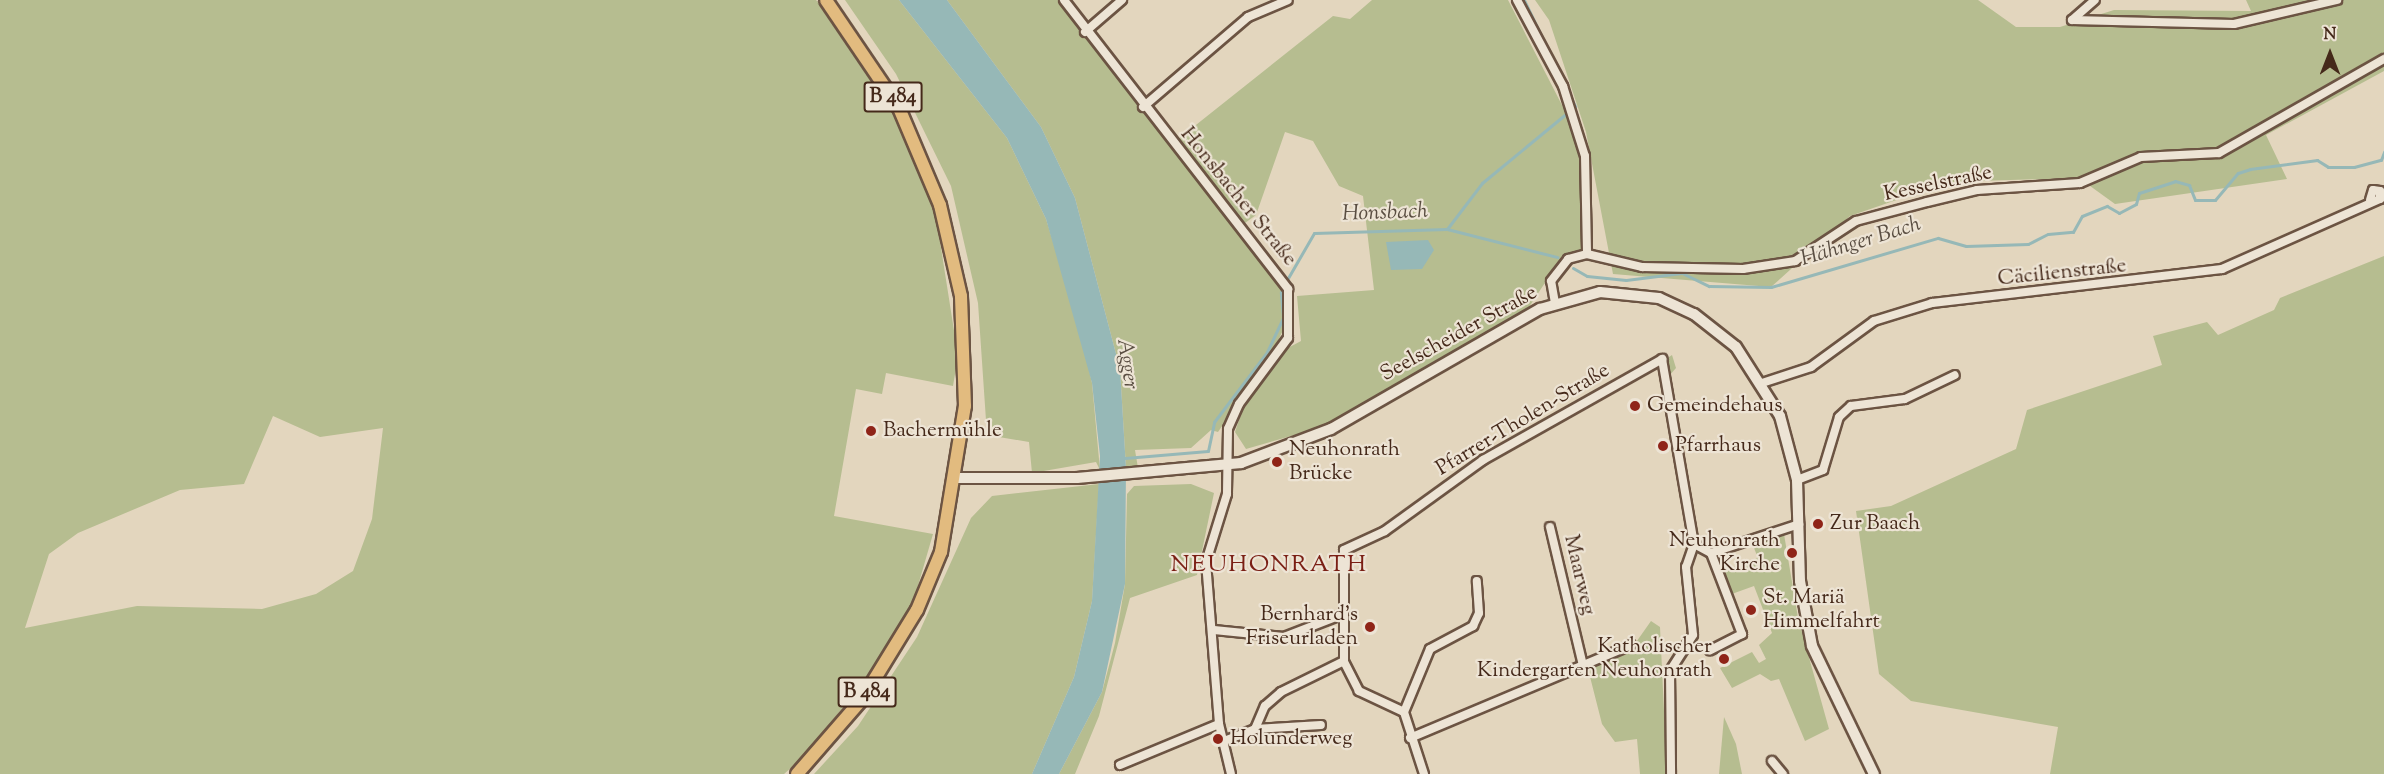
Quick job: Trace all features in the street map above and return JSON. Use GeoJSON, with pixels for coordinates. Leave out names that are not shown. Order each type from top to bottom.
{"type":"FeatureCollection","features":[{"type":"Feature","properties":{"kind":"main road","name":"B 484"},"geometry":{"type":"LineString","coordinates":[[797,774],[863,698],[917,610],[941,552],[957,478],[965,350],[951,247],[899,108],[826,0]]}},
{"type":"Feature","properties":{"kind":"street","name":"Honsbacher Straße"},"geometry":{"type":"LineString","coordinates":[[1064,0],[1085,32],[1143,107],[1288,289],[1288,338],[1232,417],[1227,466],[1227,494],[1206,562],[1214,630],[1220,724],[1231,774]]}},
{"type":"Feature","properties":{"kind":"street"},"geometry":{"type":"LineString","coordinates":[[1085,32],[1122,0]]}},
{"type":"Feature","properties":{"kind":"street"},"geometry":{"type":"LineString","coordinates":[[1143,107],[1248,16],[1288,0]]}},
{"type":"Feature","properties":{"kind":"street"},"geometry":{"type":"LineString","coordinates":[[1517,0],[1563,86],[1586,156],[1587,254],[1568,259],[1551,281],[1555,303]]}},
{"type":"Feature","properties":{"kind":"street"},"geometry":{"type":"LineString","coordinates":[[2095,0],[2072,20],[2234,24],[2337,0]]}},
{"type":"Feature","properties":{"kind":"street","name":"Kesselstraße"},"geometry":{"type":"LineString","coordinates":[[1587,254],[1642,267],[1743,269],[1795,261],[1856,221],[1927,202],[1977,190],[2080,183],[2152,155],[2219,153],[2384,59]]}},
{"type":"Feature","properties":{"kind":"street","name":"Cäcilienstraße"},"geometry":{"type":"LineString","coordinates":[[1762,383],[1811,367],[1874,321],[1932,303],[2222,269],[2370,200]]}},
{"type":"Feature","properties":{"kind":"street","name":"Seelscheider Straße"},"geometry":{"type":"LineString","coordinates":[[957,478],[1077,478],[1155,474],[1227,466],[1325,432],[1555,303],[1625,291],[1672,304],[1719,332],[1762,383],[1783,425],[1797,480],[1800,581],[1812,646],[1874,774]]}},
{"type":"Feature","properties":{"kind":"street","name":"Pfarrer-Tholen-Straße"},"geometry":{"type":"LineString","coordinates":[[1341,615],[1344,550],[1385,531],[1483,460],[1662,359],[1694,544]]}},
{"type":"Feature","properties":{"kind":"street"},"geometry":{"type":"LineString","coordinates":[[1797,480],[1823,470],[1839,417],[1851,406],[1905,399],[1955,375]]}},
{"type":"Feature","properties":{"kind":"street"},"geometry":{"type":"LineString","coordinates":[[1711,553],[1799,525]]}},
{"type":"Feature","properties":{"kind":"street","name":"Maarweg"},"geometry":{"type":"LineString","coordinates":[[1550,527],[1584,665]]}},
{"type":"Feature","properties":{"kind":"street"},"geometry":{"type":"LineString","coordinates":[[1671,774],[1670,671],[1693,635],[1686,567],[1694,544],[1711,553],[1742,634],[1710,650]]}},
{"type":"Feature","properties":{"kind":"street"},"geometry":{"type":"LineString","coordinates":[[1424,774],[1410,738],[1404,712],[1430,650],[1473,626],[1479,613],[1477,581]]}},
{"type":"Feature","properties":{"kind":"street"},"geometry":{"type":"LineString","coordinates":[[1214,630],[1284,637],[1341,615],[1344,661],[1359,690],[1404,712]]}},
{"type":"Feature","properties":{"kind":"street"},"geometry":{"type":"LineString","coordinates":[[1410,738],[1631,645]]}},
{"type":"Feature","properties":{"kind":"street"},"geometry":{"type":"LineString","coordinates":[[1256,729],[1265,706],[1281,692],[1344,661]]}},
{"type":"Feature","properties":{"kind":"street"},"geometry":{"type":"LineString","coordinates":[[1120,765],[1220,724]]}},
{"type":"Feature","properties":{"kind":"street"},"geometry":{"type":"LineString","coordinates":[[1224,741],[1256,729],[1321,725]]}},
{"type":"Feature","properties":{"kind":"street"},"geometry":{"type":"LineString","coordinates":[[1772,761],[1783,774]]}},
{"type":"Feature","properties":{"kind":"green space"},"geometry":{"type":"Polygon","coordinates":[[[0,0],[816,0],[836,22],[897,118],[936,216],[958,356],[953,386],[886,373],[882,394],[856,389],[834,516],[933,534],[915,596],[883,658],[802,758],[784,774],[0,774],[0,0]],[[273,416],[244,484],[180,490],[78,533],[49,554],[25,628],[137,606],[262,609],[316,594],[353,571],[372,519],[383,428],[320,437],[273,416]]]}},
{"type":"Feature","properties":{"kind":"green space"},"geometry":{"type":"Polygon","coordinates":[[[845,0],[899,0],[1007,138],[1046,219],[1080,329],[1092,383],[1100,470],[1096,462],[1032,473],[1029,442],[987,435],[978,303],[951,186],[896,74],[845,0]]]}},
{"type":"Feature","properties":{"kind":"green space"},"geometry":{"type":"Polygon","coordinates":[[[947,0],[1059,0],[1286,291],[1287,322],[1273,351],[1218,432],[1211,430],[1191,448],[1135,450],[1138,468],[1126,468],[1120,369],[1075,198],[1041,127],[947,0]]]}},
{"type":"Feature","properties":{"kind":"green space"},"geometry":{"type":"Polygon","coordinates":[[[1372,0],[1508,0],[1564,109],[1569,105],[1583,156],[1584,250],[1562,257],[1529,307],[1366,403],[1319,428],[1246,449],[1235,432],[1242,411],[1286,349],[1301,341],[1297,296],[1374,290],[1363,196],[1339,186],[1313,141],[1285,132],[1256,215],[1245,223],[1177,140],[1333,16],[1350,19],[1372,0]]]}},
{"type":"Feature","properties":{"kind":"green space"},"geometry":{"type":"Polygon","coordinates":[[[1535,0],[1978,0],[2016,27],[2060,27],[2114,10],[2251,11],[2246,0],[2384,0],[2384,71],[2266,135],[2287,179],[2115,204],[2079,178],[1978,181],[1911,195],[1850,216],[1771,287],[1613,274],[1586,132],[1549,20],[1535,0]]]}},
{"type":"Feature","properties":{"kind":"green space"},"geometry":{"type":"Polygon","coordinates":[[[2384,256],[2384,774],[2050,774],[2058,727],[1911,701],[1879,674],[1856,511],[1891,506],[2016,449],[2027,410],[2162,365],[2153,336],[2207,322],[2218,335],[2274,310],[2280,298],[2384,256]]]}},
{"type":"Feature","properties":{"kind":"green space"},"geometry":{"type":"Polygon","coordinates":[[[1672,355],[1676,368],[1669,376],[1666,359],[1672,355]]]}},
{"type":"Feature","properties":{"kind":"green space"},"geometry":{"type":"Polygon","coordinates":[[[1099,484],[1092,601],[1074,677],[1032,774],[814,774],[858,726],[917,637],[971,518],[992,496],[1099,484]]]}},
{"type":"Feature","properties":{"kind":"green space"},"geometry":{"type":"Polygon","coordinates":[[[1191,484],[1214,493],[1197,575],[1130,598],[1099,716],[1075,774],[1059,774],[1102,692],[1115,643],[1125,584],[1127,494],[1134,486],[1191,484]]]}},
{"type":"Feature","properties":{"kind":"green space"},"geometry":{"type":"Polygon","coordinates":[[[1784,534],[1798,618],[1829,729],[1805,741],[1779,679],[1771,681],[1760,674],[1732,688],[1720,668],[1752,652],[1759,663],[1766,659],[1759,645],[1772,633],[1754,586],[1729,595],[1721,572],[1758,558],[1752,543],[1784,534]]]}},
{"type":"Feature","properties":{"kind":"green space"},"geometry":{"type":"Polygon","coordinates":[[[1651,621],[1660,627],[1667,774],[1640,774],[1637,739],[1615,742],[1602,724],[1587,665],[1632,648],[1651,621]]]}},
{"type":"Feature","properties":{"kind":"green space"},"geometry":{"type":"Polygon","coordinates":[[[1724,717],[1736,744],[1742,774],[1719,774],[1724,717]]]}},
{"type":"Feature","properties":{"kind":"water"},"geometry":{"type":"Polygon","coordinates":[[[899,0],[947,0],[1041,127],[1075,198],[1120,369],[1126,468],[1125,584],[1102,692],[1059,774],[1032,774],[1074,677],[1092,601],[1100,456],[1092,383],[1046,219],[1007,138],[899,0]]]}},
{"type":"Feature","properties":{"kind":"water"},"geometry":{"type":"Polygon","coordinates":[[[1428,240],[1434,250],[1422,269],[1391,270],[1386,242],[1428,240]]]}},
{"type":"Feature","properties":{"kind":"waterway","name":"Honsbach"},"geometry":{"type":"LineString","coordinates":[[1524,0],[1575,106]]}},
{"type":"Feature","properties":{"kind":"waterway","name":"Honsbach"},"geometry":{"type":"LineString","coordinates":[[1288,278],[1314,233],[1447,229],[1482,183],[1568,112]]}},
{"type":"Feature","properties":{"kind":"waterway","name":"Hähnger Bach"},"geometry":{"type":"LineString","coordinates":[[1573,268],[1587,276],[1626,280],[1682,273],[1709,286],[1771,287],[1938,238],[1966,246],[2028,244],[2048,234],[2073,232],[2082,216],[2107,206],[2119,213],[2136,204],[2139,193],[2175,181],[2189,185],[2195,200],[2215,200],[2238,173],[2250,169],[2317,160],[2328,167],[2354,167],[2381,160],[2384,152]]}},
{"type":"Feature","properties":{"kind":"waterway","name":"Hähnger Bach"},"geometry":{"type":"LineString","coordinates":[[1447,229],[1557,257]]}},
{"type":"Feature","properties":{"kind":"waterway","name":"Honsbach"},"geometry":{"type":"LineString","coordinates":[[1125,458],[1208,451],[1214,422],[1267,352],[1283,317],[1281,292]]}},
{"type":"Feature","properties":{"kind":"place","name":"Gemeindehaus"},"geometry":{"type":"Point","coordinates":[1635,406]}},
{"type":"Feature","properties":{"kind":"place","name":"Bachermühle"},"geometry":{"type":"Point","coordinates":[871,431]}},
{"type":"Feature","properties":{"kind":"place","name":"Pfarrhaus"},"geometry":{"type":"Point","coordinates":[1663,446]}},
{"type":"Feature","properties":{"kind":"place","name":"Neuhonrath Brücke"},"geometry":{"type":"Point","coordinates":[1277,462]}},
{"type":"Feature","properties":{"kind":"place","name":"Zur Baach"},"geometry":{"type":"Point","coordinates":[1818,524]}},
{"type":"Feature","properties":{"kind":"place","name":"Neuhonrath Kirche"},"geometry":{"type":"Point","coordinates":[1792,553]}},
{"type":"Feature","properties":{"kind":"place","name":"St. Mariä Himmelfahrt"},"geometry":{"type":"Point","coordinates":[1751,610]}},
{"type":"Feature","properties":{"kind":"place","name":"Bernhard's Friseurladen"},"geometry":{"type":"Point","coordinates":[1370,627]}},
{"type":"Feature","properties":{"kind":"place","name":"Katholischer Kindergarten Neuhonrath"},"geometry":{"type":"Point","coordinates":[1724,659]}},
{"type":"Feature","properties":{"kind":"place","name":"Holunderweg"},"geometry":{"type":"Point","coordinates":[1218,739]}},
{"type":"Feature","properties":{"kind":"district","name":"NEUHONRATH"},"geometry":{"type":"Point","coordinates":[1269,566]}},
{"type":"Feature","properties":{"kind":"water label","name":"Agger"},"geometry":{"type":"Point","coordinates":[1126,364]}}]}
